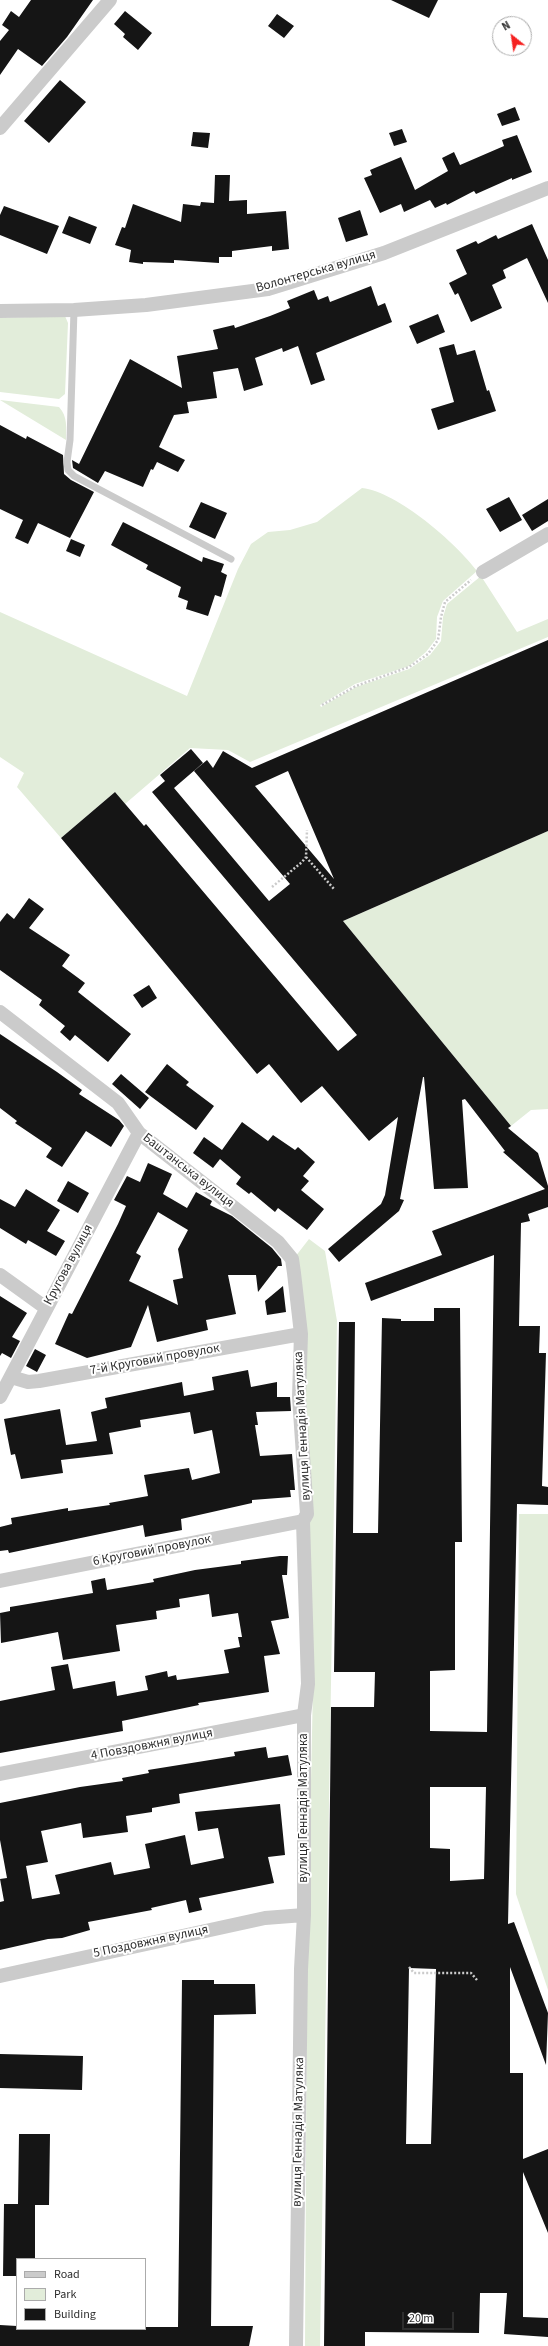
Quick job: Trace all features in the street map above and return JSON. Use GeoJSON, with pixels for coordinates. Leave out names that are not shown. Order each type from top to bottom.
{"type":"FeatureCollection","features":[{"type":"Feature","properties":{"kind":"street"},"geometry":{"type":"LineString","coordinates":[[0,128],[110,0]]}},
{"type":"Feature","properties":{"kind":"street","name":"Волонтерська вулиця"},"geometry":{"type":"LineString","coordinates":[[0,311],[74,310],[146,305],[268,289],[384,253],[548,188]]}},
{"type":"Feature","properties":{"kind":"street"},"geometry":{"type":"LineString","coordinates":[[483,572],[548,534]]}},
{"type":"Feature","properties":{"kind":"street","name":"Баштанська вулиця"},"geometry":{"type":"LineString","coordinates":[[0,1012],[118,1103],[140,1133],[278,1242],[292,1259],[294,1273]]}},
{"type":"Feature","properties":{"kind":"street","name":"Кругова вулиця"},"geometry":{"type":"LineString","coordinates":[[0,1397],[140,1133]]}},
{"type":"Feature","properties":{"kind":"street","name":"вулиця Геннадія Матуляка"},"geometry":{"type":"LineString","coordinates":[[294,1273],[301,1334],[300,1397],[308,1514],[303,1521],[308,1684],[304,1715],[304,1915],[301,1968],[296,2346]]}},
{"type":"Feature","properties":{"kind":"street"},"geometry":{"type":"LineString","coordinates":[[0,1275],[46,1308]]}},
{"type":"Feature","properties":{"kind":"street","name":"7-й Круговий провулок"},"geometry":{"type":"LineString","coordinates":[[11,1377],[28,1382],[39,1381],[301,1334]]}},
{"type":"Feature","properties":{"kind":"street","name":"6 Круговий провулок"},"geometry":{"type":"LineString","coordinates":[[0,1581],[303,1521]]}},
{"type":"Feature","properties":{"kind":"street","name":"4 Повздовжня вулиця"},"geometry":{"type":"LineString","coordinates":[[0,1774],[304,1715]]}},
{"type":"Feature","properties":{"kind":"street","name":"5 Поздовжня вулиця"},"geometry":{"type":"LineString","coordinates":[[0,1976],[265,1918],[304,1915]]}},
{"type":"Feature","properties":{"kind":"lane"},"geometry":{"type":"LineString","coordinates":[[74,310],[70,440],[67,462],[68,470],[74,476],[231,559]]}},
{"type":"Feature","properties":{"kind":"path"},"geometry":{"type":"LineString","coordinates":[[322,705],[356,686],[409,667],[428,654],[438,640],[441,617],[445,602],[462,587],[483,572]]}},
{"type":"Feature","properties":{"kind":"path"},"geometry":{"type":"LineString","coordinates":[[272,887],[302,862],[306,856],[307,830]]}},
{"type":"Feature","properties":{"kind":"path"},"geometry":{"type":"LineString","coordinates":[[306,856],[334,890]]}},
{"type":"Feature","properties":{"kind":"path"},"geometry":{"type":"LineString","coordinates":[[409,1967],[414,1972],[422,1974],[471,1973],[475,1976],[476,1980]]}},
{"type":"Feature","properties":{"kind":"green space"},"geometry":{"type":"Polygon","coordinates":[[[65,316],[68,323],[65,394],[59,399],[0,392],[0,318],[65,316]]]}},
{"type":"Feature","properties":{"kind":"green space"},"geometry":{"type":"Polygon","coordinates":[[[0,400],[59,407],[65,418],[66,440],[0,400]]]}},
{"type":"Feature","properties":{"kind":"green space"},"geometry":{"type":"Polygon","coordinates":[[[362,488],[392,499],[425,520],[441,533],[477,571],[443,601],[437,617],[436,639],[426,652],[409,666],[355,684],[320,705],[321,707],[356,687],[409,669],[430,655],[441,641],[443,617],[447,604],[481,576],[517,632],[548,619],[548,637],[250,762],[228,750],[190,748],[125,804],[115,792],[61,838],[17,787],[24,773],[0,757],[0,612],[187,696],[238,569],[251,544],[268,532],[290,530],[317,522],[362,488]]]}},
{"type":"Feature","properties":{"kind":"green space"},"geometry":{"type":"Polygon","coordinates":[[[548,831],[548,1109],[531,1110],[511,1126],[343,921],[548,831]]]}},
{"type":"Feature","properties":{"kind":"green space"},"geometry":{"type":"Polygon","coordinates":[[[309,1239],[325,1251],[337,1321],[320,2346],[305,2346],[307,1973],[313,1686],[295,1257],[309,1239]]]}},
{"type":"Feature","properties":{"kind":"green space"},"geometry":{"type":"Polygon","coordinates":[[[519,1514],[548,1514],[548,1990],[516,1894],[519,1514]]]}},
{"type":"Feature","properties":{"kind":"building"},"geometry":{"type":"Polygon","coordinates":[[[31,0],[93,0],[67,37],[42,66],[18,49],[0,75],[0,41],[9,30],[2,25],[11,11],[19,17],[31,0]]]}},
{"type":"Feature","properties":{"kind":"building"},"geometry":{"type":"Polygon","coordinates":[[[391,0],[438,0],[429,18],[391,0]]]}},
{"type":"Feature","properties":{"kind":"building"},"geometry":{"type":"Polygon","coordinates":[[[125,11],[152,33],[138,50],[123,37],[125,34],[114,24],[125,11]]]}},
{"type":"Feature","properties":{"kind":"building"},"geometry":{"type":"Polygon","coordinates":[[[277,14],[294,26],[284,38],[268,26],[277,14]]]}},
{"type":"Feature","properties":{"kind":"building"},"geometry":{"type":"Polygon","coordinates":[[[60,80],[86,102],[49,143],[24,121],[60,80]]]}},
{"type":"Feature","properties":{"kind":"building"},"geometry":{"type":"Polygon","coordinates":[[[515,107],[520,120],[502,126],[497,114],[515,107]]]}},
{"type":"Feature","properties":{"kind":"building"},"geometry":{"type":"Polygon","coordinates":[[[402,129],[407,142],[394,146],[389,133],[402,129]]]}},
{"type":"Feature","properties":{"kind":"building"},"geometry":{"type":"Polygon","coordinates":[[[193,132],[210,133],[208,148],[191,146],[193,132]]]}},
{"type":"Feature","properties":{"kind":"building"},"geometry":{"type":"Polygon","coordinates":[[[517,135],[532,172],[512,180],[512,178],[476,194],[474,191],[447,205],[446,203],[435,208],[430,200],[404,212],[401,204],[380,213],[364,178],[372,175],[370,170],[401,157],[415,190],[448,171],[442,158],[454,152],[460,165],[504,146],[502,140],[517,135]]]}},
{"type":"Feature","properties":{"kind":"building"},"geometry":{"type":"Polygon","coordinates":[[[215,175],[230,175],[229,201],[247,200],[247,214],[286,211],[289,249],[272,251],[272,246],[232,251],[232,257],[219,257],[219,263],[174,260],[174,263],[143,262],[143,264],[129,262],[131,250],[115,245],[122,227],[125,228],[133,204],[181,222],[183,204],[200,206],[201,202],[214,203],[215,175]]]}},
{"type":"Feature","properties":{"kind":"building"},"geometry":{"type":"Polygon","coordinates":[[[4,206],[59,226],[47,254],[0,235],[0,215],[4,206]]]}},
{"type":"Feature","properties":{"kind":"building"},"geometry":{"type":"Polygon","coordinates":[[[360,210],[368,235],[346,242],[338,218],[360,210]]]}},
{"type":"Feature","properties":{"kind":"building"},"geometry":{"type":"Polygon","coordinates":[[[69,216],[97,227],[90,244],[62,233],[69,216]]]}},
{"type":"Feature","properties":{"kind":"building"},"geometry":{"type":"Polygon","coordinates":[[[532,224],[548,260],[548,303],[527,258],[503,270],[506,278],[492,285],[502,308],[471,322],[458,293],[455,295],[449,283],[467,274],[456,250],[476,241],[478,244],[496,235],[498,239],[532,224]]]}},
{"type":"Feature","properties":{"kind":"building"},"geometry":{"type":"Polygon","coordinates":[[[371,286],[378,306],[385,303],[392,322],[316,353],[325,380],[311,385],[298,346],[283,352],[282,348],[255,358],[263,385],[244,391],[238,368],[213,372],[217,398],[187,402],[189,413],[174,415],[159,447],[185,460],[178,472],[157,462],[153,470],[151,469],[143,487],[105,471],[98,483],[73,468],[72,460],[79,464],[130,359],[182,388],[177,356],[218,349],[213,330],[234,325],[235,328],[270,316],[290,308],[287,301],[314,290],[318,300],[328,296],[330,302],[371,286]]]}},
{"type":"Feature","properties":{"kind":"building"},"geometry":{"type":"Polygon","coordinates":[[[438,314],[445,332],[417,344],[409,326],[438,314]]]}},
{"type":"Feature","properties":{"kind":"building"},"geometry":{"type":"Polygon","coordinates":[[[454,344],[457,355],[475,350],[487,391],[489,390],[496,411],[438,430],[431,409],[454,402],[439,348],[454,344]]]}},
{"type":"Feature","properties":{"kind":"building"},"geometry":{"type":"Polygon","coordinates":[[[0,425],[26,439],[27,436],[63,455],[64,474],[71,480],[94,492],[70,538],[38,523],[28,544],[15,538],[23,520],[0,509],[0,425]]]}},
{"type":"Feature","properties":{"kind":"building"},"geometry":{"type":"Polygon","coordinates":[[[509,497],[522,520],[500,532],[486,509],[509,497]]]}},
{"type":"Feature","properties":{"kind":"building"},"geometry":{"type":"Polygon","coordinates":[[[548,499],[548,521],[532,531],[522,515],[548,499]]]}},
{"type":"Feature","properties":{"kind":"building"},"geometry":{"type":"Polygon","coordinates":[[[201,502],[227,513],[215,539],[189,527],[201,502]]]}},
{"type":"Feature","properties":{"kind":"building"},"geometry":{"type":"Polygon","coordinates":[[[123,522],[202,562],[203,557],[224,564],[221,572],[227,575],[221,597],[215,595],[208,616],[186,609],[188,601],[178,597],[181,587],[146,569],[148,565],[111,545],[123,522]]]}},
{"type":"Feature","properties":{"kind":"building"},"geometry":{"type":"Polygon","coordinates":[[[71,539],[85,545],[80,557],[66,551],[71,539]]]}},
{"type":"Feature","properties":{"kind":"building"},"geometry":{"type":"Polygon","coordinates":[[[548,640],[548,831],[343,921],[511,1126],[508,1128],[538,1153],[548,1186],[548,1207],[528,1214],[530,1221],[521,1223],[519,1326],[540,1326],[539,1353],[546,1353],[542,1486],[548,1487],[548,1505],[517,1504],[508,1924],[514,1922],[548,2013],[546,2065],[510,1967],[510,2073],[523,2073],[523,2159],[548,2149],[548,2233],[523,2172],[523,2317],[548,2318],[548,2337],[504,2334],[507,2293],[480,2293],[479,2333],[365,2332],[365,2346],[324,2346],[331,1707],[374,1707],[375,1672],[334,1672],[339,1322],[355,1322],[353,1533],[378,1533],[382,1318],[401,1319],[401,1321],[434,1321],[434,1308],[460,1308],[462,1542],[455,1542],[455,1670],[430,1671],[430,1731],[487,1732],[494,1255],[371,1301],[365,1283],[442,1255],[432,1231],[545,1189],[503,1152],[505,1151],[465,1099],[462,1100],[468,1188],[434,1189],[423,1077],[400,1199],[404,1200],[399,1211],[339,1262],[328,1249],[381,1204],[385,1195],[398,1117],[369,1141],[322,1086],[301,1103],[269,1064],[257,1074],[61,838],[115,792],[144,826],[146,824],[338,1051],[357,1035],[152,792],[165,781],[160,775],[191,749],[203,763],[174,788],[269,901],[290,884],[194,771],[207,760],[213,768],[223,751],[252,768],[548,640]],[[288,771],[255,786],[334,879],[288,771]],[[430,1787],[430,1848],[450,1849],[450,1881],[484,1879],[486,1787],[430,1787]],[[409,1968],[406,2144],[431,2144],[436,1969],[409,1968]]]}},
{"type":"Feature","properties":{"kind":"building"},"geometry":{"type":"Polygon","coordinates":[[[29,898],[44,909],[29,928],[70,955],[62,966],[85,983],[78,992],[131,1034],[108,1062],[75,1035],[70,1041],[60,1032],[65,1026],[39,1005],[42,1000],[0,970],[0,922],[7,913],[14,919],[29,898]]]}},
{"type":"Feature","properties":{"kind":"building"},"geometry":{"type":"Polygon","coordinates":[[[149,985],[157,998],[142,1008],[133,995],[149,985]]]}},
{"type":"Feature","properties":{"kind":"building"},"geometry":{"type":"Polygon","coordinates":[[[0,1034],[82,1090],[79,1094],[119,1120],[124,1126],[111,1147],[86,1131],[62,1167],[46,1157],[52,1148],[15,1123],[17,1121],[0,1108],[0,1034]]]}},
{"type":"Feature","properties":{"kind":"building"},"geometry":{"type":"Polygon","coordinates":[[[167,1064],[189,1082],[186,1085],[214,1106],[196,1130],[145,1092],[167,1064]]]}},
{"type":"Feature","properties":{"kind":"building"},"geometry":{"type":"Polygon","coordinates":[[[121,1074],[149,1098],[140,1109],[112,1084],[121,1074]]]}},
{"type":"Feature","properties":{"kind":"building"},"geometry":{"type":"Polygon","coordinates":[[[242,1122],[268,1141],[273,1135],[295,1150],[298,1147],[315,1162],[303,1176],[309,1181],[301,1190],[324,1209],[307,1230],[278,1208],[275,1212],[251,1192],[249,1194],[236,1184],[241,1177],[220,1159],[213,1168],[193,1153],[204,1137],[222,1150],[242,1122]]]}},
{"type":"Feature","properties":{"kind":"building"},"geometry":{"type":"Polygon","coordinates":[[[148,1163],[172,1174],[163,1194],[187,1208],[196,1192],[212,1201],[210,1205],[232,1216],[272,1248],[281,1259],[282,1266],[278,1266],[258,1292],[256,1275],[228,1275],[236,1314],[206,1320],[208,1330],[157,1342],[148,1305],[131,1347],[87,1358],[55,1344],[69,1313],[72,1314],[126,1206],[114,1200],[127,1176],[140,1182],[148,1163]],[[158,1212],[136,1253],[141,1256],[129,1281],[178,1305],[173,1280],[183,1278],[178,1249],[188,1230],[158,1212]]]}},
{"type":"Feature","properties":{"kind":"building"},"geometry":{"type":"Polygon","coordinates":[[[68,1181],[89,1193],[78,1213],[57,1201],[68,1181]]]}},
{"type":"Feature","properties":{"kind":"building"},"geometry":{"type":"Polygon","coordinates":[[[26,1189],[60,1210],[47,1231],[65,1241],[56,1256],[28,1240],[26,1244],[0,1228],[0,1199],[15,1207],[26,1189]]]}},
{"type":"Feature","properties":{"kind":"building"},"geometry":{"type":"Polygon","coordinates":[[[283,1286],[286,1312],[267,1315],[265,1301],[283,1286]]]}},
{"type":"Feature","properties":{"kind":"building"},"geometry":{"type":"Polygon","coordinates":[[[0,1296],[27,1313],[12,1337],[20,1341],[11,1358],[2,1353],[0,1356],[0,1296]]]}},
{"type":"Feature","properties":{"kind":"building"},"geometry":{"type":"Polygon","coordinates":[[[35,1349],[46,1355],[37,1372],[26,1366],[35,1349]]]}},
{"type":"Feature","properties":{"kind":"building"},"geometry":{"type":"Polygon","coordinates":[[[248,1370],[251,1387],[277,1382],[277,1397],[290,1397],[291,1411],[256,1412],[258,1425],[255,1425],[260,1456],[292,1454],[295,1490],[290,1490],[291,1497],[252,1500],[252,1503],[181,1519],[182,1530],[145,1537],[143,1525],[9,1553],[8,1550],[0,1551],[0,1527],[12,1524],[11,1518],[68,1508],[68,1511],[110,1505],[109,1503],[148,1496],[144,1475],[189,1468],[192,1480],[220,1473],[212,1430],[194,1434],[190,1412],[140,1420],[141,1427],[109,1433],[113,1454],[61,1460],[63,1473],[21,1479],[15,1454],[11,1455],[4,1419],[60,1409],[66,1445],[97,1441],[91,1412],[107,1408],[105,1398],[182,1382],[184,1396],[214,1390],[212,1377],[248,1370]]]}},
{"type":"Feature","properties":{"kind":"building"},"geometry":{"type":"Polygon","coordinates":[[[288,1556],[287,1575],[282,1575],[289,1618],[271,1621],[280,1654],[264,1656],[269,1692],[198,1703],[199,1705],[122,1721],[123,1731],[0,1753],[0,1701],[55,1690],[51,1667],[68,1664],[73,1689],[115,1681],[117,1696],[148,1690],[145,1676],[167,1671],[168,1677],[176,1675],[177,1680],[229,1673],[224,1650],[240,1647],[238,1637],[242,1637],[238,1613],[212,1617],[209,1594],[179,1599],[180,1607],[156,1611],[157,1619],[116,1625],[120,1651],[63,1660],[58,1632],[1,1643],[0,1613],[10,1611],[10,1607],[93,1593],[91,1581],[105,1578],[107,1590],[154,1582],[153,1579],[195,1570],[241,1564],[241,1561],[288,1556]]]}},
{"type":"Feature","properties":{"kind":"building"},"geometry":{"type":"Polygon","coordinates":[[[266,1747],[268,1758],[288,1755],[292,1775],[179,1794],[180,1803],[152,1808],[152,1812],[126,1816],[128,1832],[83,1838],[81,1823],[41,1831],[48,1862],[26,1866],[32,1899],[60,1894],[55,1875],[111,1862],[114,1875],[150,1868],[145,1844],[185,1835],[191,1865],[224,1858],[218,1828],[198,1831],[195,1812],[280,1804],[285,1855],[268,1857],[274,1883],[199,1898],[202,1910],[189,1913],[186,1900],[151,1908],[152,1910],[88,1922],[90,1930],[62,1938],[48,1939],[0,1950],[0,1902],[4,1901],[0,1879],[7,1878],[0,1840],[0,1803],[80,1787],[123,1781],[122,1778],[149,1773],[148,1770],[235,1756],[234,1752],[266,1747]]]}},
{"type":"Feature","properties":{"kind":"building"},"geometry":{"type":"Polygon","coordinates":[[[182,1980],[214,1980],[214,1984],[255,1984],[256,2014],[214,2015],[211,2326],[253,2326],[249,2346],[0,2346],[0,2325],[16,2326],[16,2330],[146,2330],[146,2327],[178,2327],[182,1980]]]}},
{"type":"Feature","properties":{"kind":"building"},"geometry":{"type":"Polygon","coordinates":[[[0,2054],[83,2056],[82,2090],[0,2088],[0,2054]]]}},
{"type":"Feature","properties":{"kind":"building"},"geometry":{"type":"Polygon","coordinates":[[[19,2134],[50,2134],[49,2205],[35,2205],[35,2258],[16,2258],[16,2276],[3,2276],[4,2204],[18,2204],[19,2134]]]}}]}
